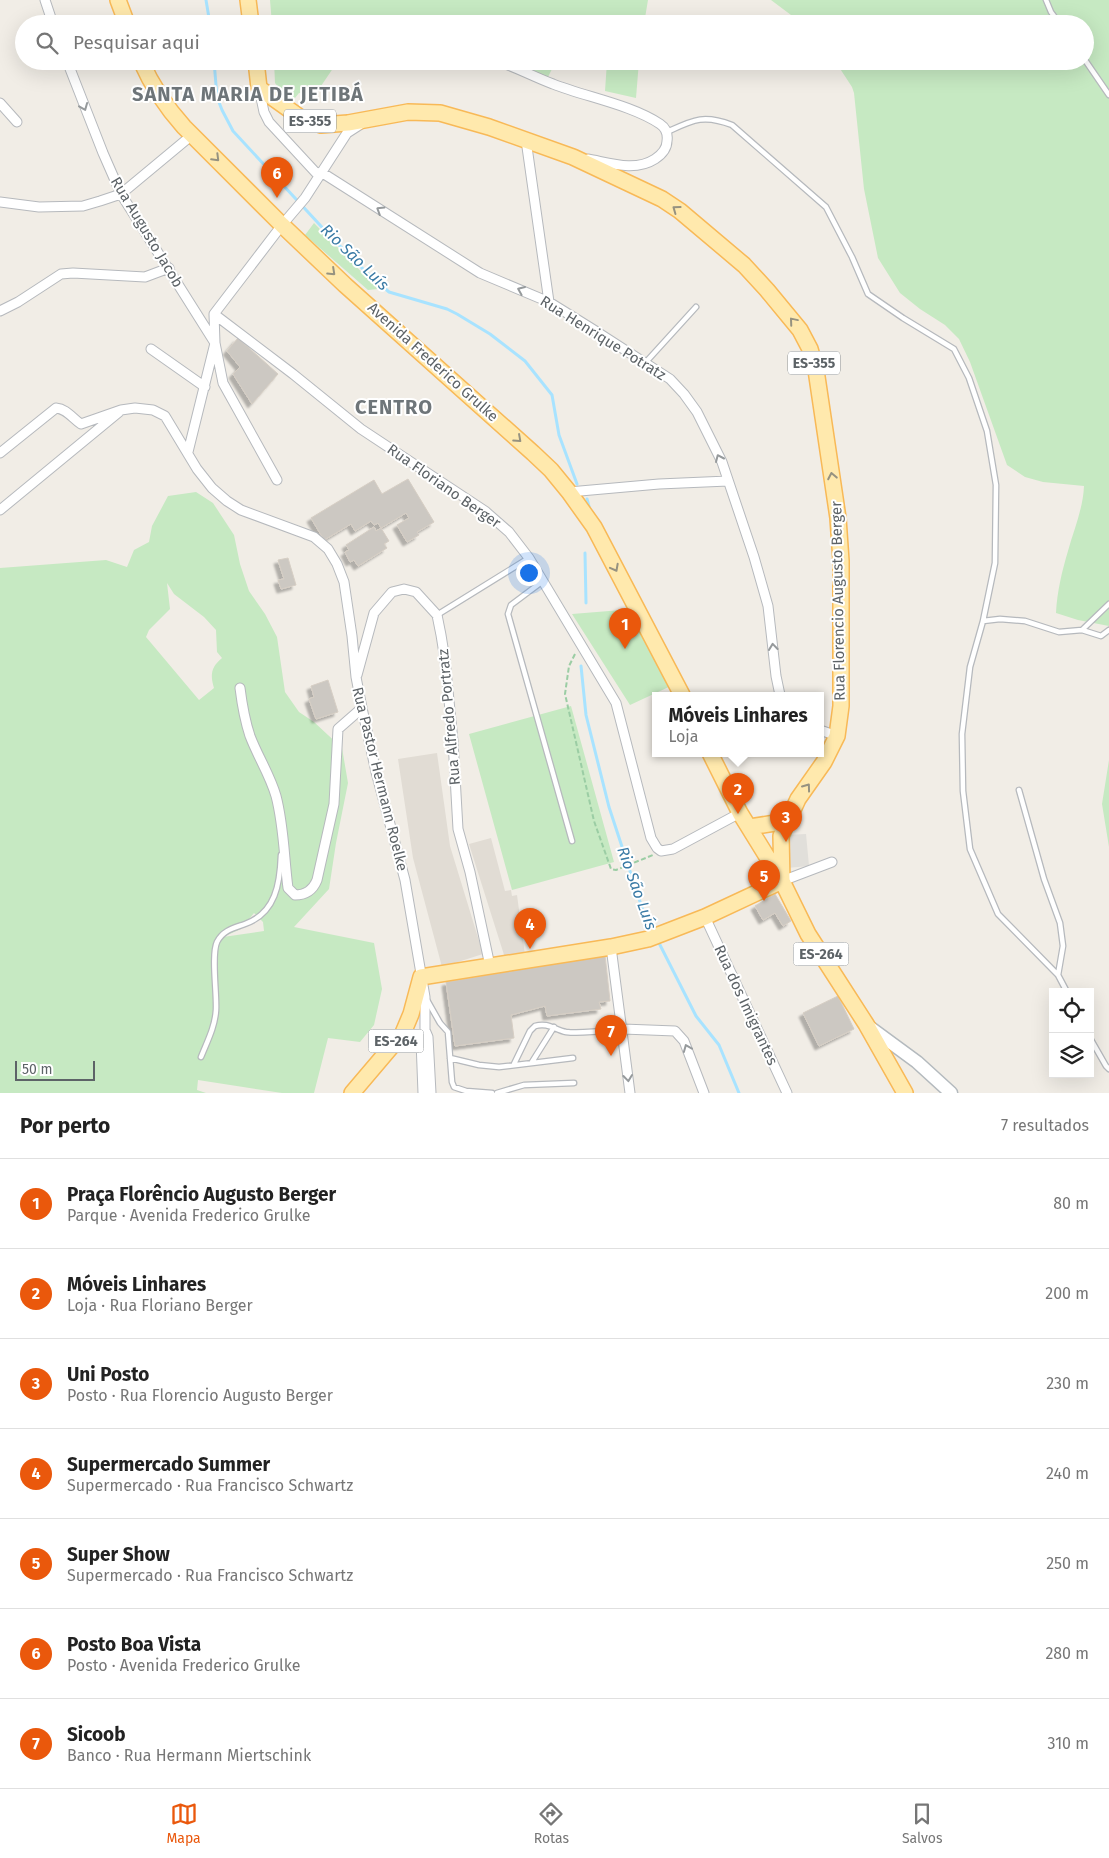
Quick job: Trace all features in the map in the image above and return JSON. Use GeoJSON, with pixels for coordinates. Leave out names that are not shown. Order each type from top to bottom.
{"type":"FeatureCollection","features":[{"type":"Feature","properties":{"kind":"main road"},"geometry":{"type":"LineString","coordinates":[[118,0],[123,15]]}},
{"type":"Feature","properties":{"kind":"main road"},"geometry":{"type":"LineString","coordinates":[[248,0],[249,15]]}},
{"type":"Feature","properties":{"kind":"main road","name":"Avenida Frederico Grulke"},"geometry":{"type":"LineString","coordinates":[[145,70],[150,82],[170,111],[282,225],[345,285],[533,453],[569,492],[594,528],[680,692]]}},
{"type":"Feature","properties":{"kind":"main road"},"geometry":{"type":"LineString","coordinates":[[257,70],[259,88]]}},
{"type":"Feature","properties":{"kind":"main road","name":"Rua Florencio Augusto Berger"},"geometry":{"type":"LineString","coordinates":[[259,88],[301,118],[321,125],[348,123],[408,112],[440,113],[489,127],[573,156],[662,198],[680,211],[744,264],[800,330],[810,349],[820,390],[838,518],[841,706],[837,736],[824,762],[798,800],[787,821],[782,836],[782,881]]}},
{"type":"Feature","properties":{"kind":"main road"},"geometry":{"type":"LineString","coordinates":[[421,977],[611,947],[648,939],[705,917],[782,881],[740,813],[712,757]]}},
{"type":"Feature","properties":{"kind":"main road"},"geometry":{"type":"LineString","coordinates":[[750,827],[787,821]]}},
{"type":"Feature","properties":{"kind":"main road","name":"ES-264"},"geometry":{"type":"LineString","coordinates":[[782,881],[808,934],[866,1024],[906,1093]]}},
{"type":"Feature","properties":{"kind":"main road","name":"ES-264"},"geometry":{"type":"LineString","coordinates":[[352,1093],[403,1033],[411,1014],[421,977]]}},
{"type":"Feature","properties":{"kind":"street"},"geometry":{"type":"LineString","coordinates":[[45,0],[50,15]]}},
{"type":"Feature","properties":{"kind":"street","name":"Rua Augusto Jacob"},"geometry":{"type":"LineString","coordinates":[[71,70],[121,194],[215,343]]}},
{"type":"Feature","properties":{"kind":"street"},"geometry":{"type":"LineString","coordinates":[[519,70],[552,84],[641,114],[662,125],[667,132],[668,142],[665,149],[660,156],[645,164],[627,166],[573,156]]}},
{"type":"Feature","properties":{"kind":"street","name":"Rua Henrique Potratz"},"geometry":{"type":"LineString","coordinates":[[259,88],[264,112],[269,122],[320,173],[480,273],[549,302],[670,379],[697,412],[722,462],[754,556],[768,606],[779,692]]}},
{"type":"Feature","properties":{"kind":"street"},"geometry":{"type":"LineString","coordinates":[[0,102],[17,122]]}},
{"type":"Feature","properties":{"kind":"street"},"geometry":{"type":"LineString","coordinates":[[277,480],[223,383],[215,343],[214,314],[305,198],[346,133],[370,118]]}},
{"type":"Feature","properties":{"kind":"street"},"geometry":{"type":"LineString","coordinates":[[0,202],[39,207],[83,206],[121,194],[192,135]]}},
{"type":"Feature","properties":{"kind":"street"},"geometry":{"type":"LineString","coordinates":[[526,140],[549,302]]}},
{"type":"Feature","properties":{"kind":"street"},"geometry":{"type":"LineString","coordinates":[[0,311],[18,302],[61,274],[73,273],[145,278],[169,268]]}},
{"type":"Feature","properties":{"kind":"street","name":"Rua Floriano Berger"},"geometry":{"type":"LineString","coordinates":[[214,314],[361,429],[485,511],[509,532],[529,558],[616,703],[651,838],[657,848],[662,851]]}},
{"type":"Feature","properties":{"kind":"street"},"geometry":{"type":"LineString","coordinates":[[188,452],[215,343]]}},
{"type":"Feature","properties":{"kind":"street"},"geometry":{"type":"LineString","coordinates":[[151,349],[205,387]]}},
{"type":"Feature","properties":{"kind":"street","name":"Rua Pastor Hermann Roelke"},"geometry":{"type":"LineString","coordinates":[[0,453],[56,408],[63,408],[73,419],[81,424],[121,410],[144,408],[153,410],[165,416],[198,469],[212,488],[227,501],[241,510],[314,537],[328,549],[337,564],[344,582],[356,677],[362,708],[376,772],[405,880],[425,996],[424,1030]]}},
{"type":"Feature","properties":{"kind":"street"},"geometry":{"type":"LineString","coordinates":[[0,510],[121,410]]}},
{"type":"Feature","properties":{"kind":"street"},"geometry":{"type":"LineString","coordinates":[[569,492],[728,480]]}},
{"type":"Feature","properties":{"kind":"street","name":"Rua Alfredo Portratz"},"geometry":{"type":"LineString","coordinates":[[356,677],[363,658],[367,635],[374,613],[392,592],[404,589],[416,592],[437,616],[446,660],[458,829],[470,872],[490,966]]}},
{"type":"Feature","properties":{"kind":"street"},"geometry":{"type":"LineString","coordinates":[[240,688],[250,737],[269,775],[276,796],[288,888],[295,895],[303,895],[310,890],[317,880],[334,804],[338,729],[362,708]]}},
{"type":"Feature","properties":{"kind":"street"},"geometry":{"type":"LineString","coordinates":[[824,731],[837,736]]}},
{"type":"Feature","properties":{"kind":"street"},"geometry":{"type":"LineString","coordinates":[[662,851],[673,849],[740,813]]}},
{"type":"Feature","properties":{"kind":"street"},"geometry":{"type":"LineString","coordinates":[[782,881],[832,862]]}},
{"type":"Feature","properties":{"kind":"street","name":"Rua dos Imigrantes"},"geometry":{"type":"LineString","coordinates":[[705,917],[787,1093]]}},
{"type":"Feature","properties":{"kind":"street"},"geometry":{"type":"LineString","coordinates":[[611,947],[630,1093]]}},
{"type":"Feature","properties":{"kind":"street"},"geometry":{"type":"LineString","coordinates":[[866,1024],[917,1062],[951,1093]]}},
{"type":"Feature","properties":{"kind":"street"},"geometry":{"type":"LineString","coordinates":[[623,1029],[670,1030],[679,1033],[684,1041],[704,1093]]}},
{"type":"Feature","properties":{"kind":"street"},"geometry":{"type":"LineString","coordinates":[[423,1093],[421,1041],[424,1030]]}},
{"type":"Feature","properties":{"kind":"street"},"geometry":{"type":"LineString","coordinates":[[424,1030],[428,1037],[431,1093]]}},
{"type":"Feature","properties":{"kind":"lane"},"geometry":{"type":"LineString","coordinates":[[1046,0],[1053,15]]}},
{"type":"Feature","properties":{"kind":"lane"},"geometry":{"type":"LineString","coordinates":[[1092,70],[1109,95]]}},
{"type":"Feature","properties":{"kind":"lane"},"geometry":{"type":"LineString","coordinates":[[667,132],[693,120],[715,119],[732,125],[826,207],[852,257],[868,294],[954,349],[968,378],[988,431],[996,485],[996,562],[983,621],[970,667],[962,734],[963,791],[970,849],[998,914],[1058,975],[1065,988]]}},
{"type":"Feature","properties":{"kind":"lane"},"geometry":{"type":"LineString","coordinates":[[646,362],[696,306]]}},
{"type":"Feature","properties":{"kind":"lane"},"geometry":{"type":"LineString","coordinates":[[437,616],[529,558]]}},
{"type":"Feature","properties":{"kind":"lane"},"geometry":{"type":"LineString","coordinates":[[543,581],[511,605],[508,614],[572,841]]}},
{"type":"Feature","properties":{"kind":"lane"},"geometry":{"type":"LineString","coordinates":[[1082,630],[1109,604]]}},
{"type":"Feature","properties":{"kind":"lane"},"geometry":{"type":"LineString","coordinates":[[983,621],[1000,619],[1025,622],[1059,632],[1082,630],[1101,636],[1109,630]]}},
{"type":"Feature","properties":{"kind":"lane"},"geometry":{"type":"LineString","coordinates":[[1019,790],[1044,879],[1060,923],[1063,946],[1058,975]]}},
{"type":"Feature","properties":{"kind":"lane"},"geometry":{"type":"LineString","coordinates":[[201,1057],[214,1023],[216,1012],[216,944],[225,932],[256,919],[271,903],[279,886],[282,836]]}},
{"type":"Feature","properties":{"kind":"lane"},"geometry":{"type":"LineString","coordinates":[[425,996],[440,1023],[448,1032],[454,1087],[466,1091],[492,1093]]}},
{"type":"Feature","properties":{"kind":"lane"},"geometry":{"type":"LineString","coordinates":[[514,1064],[530,1031],[535,1026],[547,1025],[561,1031],[573,1032],[607,1030]]}},
{"type":"Feature","properties":{"kind":"lane"},"geometry":{"type":"LineString","coordinates":[[532,1062],[554,1027]]}},
{"type":"Feature","properties":{"kind":"lane"},"geometry":{"type":"LineString","coordinates":[[1094,1045],[1109,1069]]}},
{"type":"Feature","properties":{"kind":"lane"},"geometry":{"type":"LineString","coordinates":[[450,1058],[479,1065],[499,1067],[573,1058]]}},
{"type":"Feature","properties":{"kind":"lane"},"geometry":{"type":"LineString","coordinates":[[497,1093],[524,1085],[574,1084]]}},
{"type":"Feature","properties":{"kind":"path"},"geometry":{"type":"LineString","coordinates":[[580,642],[569,666],[565,694],[594,821],[611,869],[616,870],[635,864],[662,851]]}},
{"type":"Feature","properties":{"kind":"shaded area"},"geometry":{"type":"Polygon","coordinates":[[[437,753],[450,846],[483,954],[442,967],[413,858],[398,759],[437,753]]]}},
{"type":"Feature","properties":{"kind":"shaded area"},"geometry":{"type":"Polygon","coordinates":[[[806,834],[809,866],[787,868],[785,835],[806,834]]]}},
{"type":"Feature","properties":{"kind":"shaded area"},"geometry":{"type":"Polygon","coordinates":[[[491,838],[505,891],[511,890],[512,896],[517,895],[525,955],[505,958],[469,844],[491,838]]]}},
{"type":"Feature","properties":{"kind":"green space"},"geometry":{"type":"Polygon","coordinates":[[[270,0],[648,0],[646,15],[271,15],[270,0]]]}},
{"type":"Feature","properties":{"kind":"green space"},"geometry":{"type":"Polygon","coordinates":[[[771,0],[1109,0],[1109,626],[1078,620],[1056,613],[1062,574],[1080,511],[1084,486],[1043,482],[1025,477],[1007,465],[970,362],[959,339],[945,325],[900,293],[878,258],[864,189],[854,93],[841,70],[1094,70],[1094,15],[791,15],[771,0]]]}},
{"type":"Feature","properties":{"kind":"green space"},"geometry":{"type":"Polygon","coordinates":[[[274,70],[332,70],[321,86],[312,94],[299,93],[291,103],[275,83],[274,70]]]}},
{"type":"Feature","properties":{"kind":"green space"},"geometry":{"type":"Polygon","coordinates":[[[522,70],[552,70],[547,79],[522,70]]]}},
{"type":"Feature","properties":{"kind":"green space"},"geometry":{"type":"Polygon","coordinates":[[[606,70],[638,70],[636,98],[605,91],[606,70]]]}},
{"type":"Feature","properties":{"kind":"green space"},"geometry":{"type":"Polygon","coordinates":[[[314,223],[378,289],[368,290],[305,235],[314,223]]]}},
{"type":"Feature","properties":{"kind":"green space"},"geometry":{"type":"Polygon","coordinates":[[[196,492],[213,503],[234,535],[240,564],[249,591],[265,614],[277,637],[285,692],[299,712],[314,722],[342,748],[348,783],[329,889],[294,927],[374,943],[382,989],[374,1025],[360,1042],[328,1038],[314,1093],[282,1093],[198,1080],[197,1090],[206,1093],[0,1093],[0,568],[106,560],[127,567],[134,550],[149,542],[152,526],[168,496],[196,492]],[[167,583],[170,609],[149,630],[146,637],[199,700],[214,688],[212,672],[222,658],[217,652],[216,630],[204,617],[174,594],[167,583]],[[254,913],[241,929],[223,937],[264,931],[263,922],[254,913]]]}},
{"type":"Feature","properties":{"kind":"green space"},"geometry":{"type":"Polygon","coordinates":[[[634,609],[673,685],[658,692],[652,692],[652,695],[630,705],[572,614],[634,609]]]}},
{"type":"Feature","properties":{"kind":"green space"},"geometry":{"type":"Polygon","coordinates":[[[571,706],[614,862],[512,890],[469,734],[571,706]]]}},
{"type":"Feature","properties":{"kind":"green space"},"geometry":{"type":"Polygon","coordinates":[[[1109,760],[1109,847],[1102,804],[1109,760]]]}},
{"type":"Feature","properties":{"kind":"building"},"geometry":{"type":"Polygon","coordinates":[[[238,338],[278,374],[252,404],[233,374],[240,367],[227,351],[238,338]]]}},
{"type":"Feature","properties":{"kind":"building"},"geometry":{"type":"Polygon","coordinates":[[[408,479],[434,522],[417,532],[419,535],[407,542],[397,525],[409,518],[406,513],[381,528],[378,523],[374,525],[371,521],[355,531],[351,524],[324,540],[311,518],[374,480],[382,494],[408,479]]]}},
{"type":"Feature","properties":{"kind":"building"},"geometry":{"type":"Polygon","coordinates":[[[374,527],[376,531],[381,528],[389,541],[384,544],[387,548],[358,566],[354,560],[350,562],[345,552],[349,550],[346,545],[374,527]]]}},
{"type":"Feature","properties":{"kind":"building"},"geometry":{"type":"Polygon","coordinates":[[[288,558],[296,585],[281,589],[278,580],[284,579],[278,560],[288,558]]]}},
{"type":"Feature","properties":{"kind":"building"},"geometry":{"type":"Polygon","coordinates":[[[328,680],[338,712],[316,719],[309,699],[314,697],[311,686],[328,680]]]}},
{"type":"Feature","properties":{"kind":"building"},"geometry":{"type":"Polygon","coordinates":[[[775,894],[791,921],[783,926],[775,913],[763,920],[755,906],[775,894]]]}},
{"type":"Feature","properties":{"kind":"building"},"geometry":{"type":"Polygon","coordinates":[[[605,955],[610,1001],[599,1002],[601,1009],[547,1016],[545,1006],[511,1015],[514,1038],[455,1046],[446,982],[605,955]]]}},
{"type":"Feature","properties":{"kind":"building"},"geometry":{"type":"Polygon","coordinates":[[[838,996],[854,1029],[819,1046],[803,1013],[838,996]]]}},
{"type":"Feature","properties":{"kind":"waterway","name":"Rio São Luís"},"geometry":{"type":"LineString","coordinates":[[206,0],[208,15]]}},
{"type":"Feature","properties":{"kind":"waterway","name":"Rio São Luís"},"geometry":{"type":"LineString","coordinates":[[215,70],[217,97],[233,131],[366,272],[389,292],[447,309],[457,314],[490,334],[525,361],[552,395],[559,435],[577,484]]}},
{"type":"Feature","properties":{"kind":"waterway","name":"Rio São Luís"},"geometry":{"type":"LineString","coordinates":[[587,499],[590,510]]}},
{"type":"Feature","properties":{"kind":"waterway","name":"Rio São Luís"},"geometry":{"type":"LineString","coordinates":[[585,553],[586,603]]}},
{"type":"Feature","properties":{"kind":"waterway","name":"Rio São Luís"},"geometry":{"type":"LineString","coordinates":[[581,666],[586,715],[609,807],[645,917],[653,932]]}},
{"type":"Feature","properties":{"kind":"waterway","name":"Rio São Luís"},"geometry":{"type":"LineString","coordinates":[[657,939],[696,1016],[719,1045],[739,1093]]}},
{"type":"Feature","properties":{"kind":"place","name":"Posto Boa Vista"},"geometry":{"type":"Point","coordinates":[277,198]}},
{"type":"Feature","properties":{"kind":"place","name":"Praça Florêncio Augusto Berger"},"geometry":{"type":"Point","coordinates":[625,649]}},
{"type":"Feature","properties":{"kind":"place","name":"Móveis Linhares"},"geometry":{"type":"Point","coordinates":[738,814]}},
{"type":"Feature","properties":{"kind":"place","name":"Uni Posto"},"geometry":{"type":"Point","coordinates":[786,842]}},
{"type":"Feature","properties":{"kind":"place","name":"Super Show"},"geometry":{"type":"Point","coordinates":[764,901]}},
{"type":"Feature","properties":{"kind":"place","name":"Supermercado Summer"},"geometry":{"type":"Point","coordinates":[530,949]}},
{"type":"Feature","properties":{"kind":"place","name":"Sicoob"},"geometry":{"type":"Point","coordinates":[611,1056]}},
{"type":"Feature","properties":{"kind":"district","name":"SANTA MARIA DE JETIBÁ"},"geometry":{"type":"Point","coordinates":[248,94]}},
{"type":"Feature","properties":{"kind":"district","name":"CENTRO"},"geometry":{"type":"Point","coordinates":[394,407]}}]}
